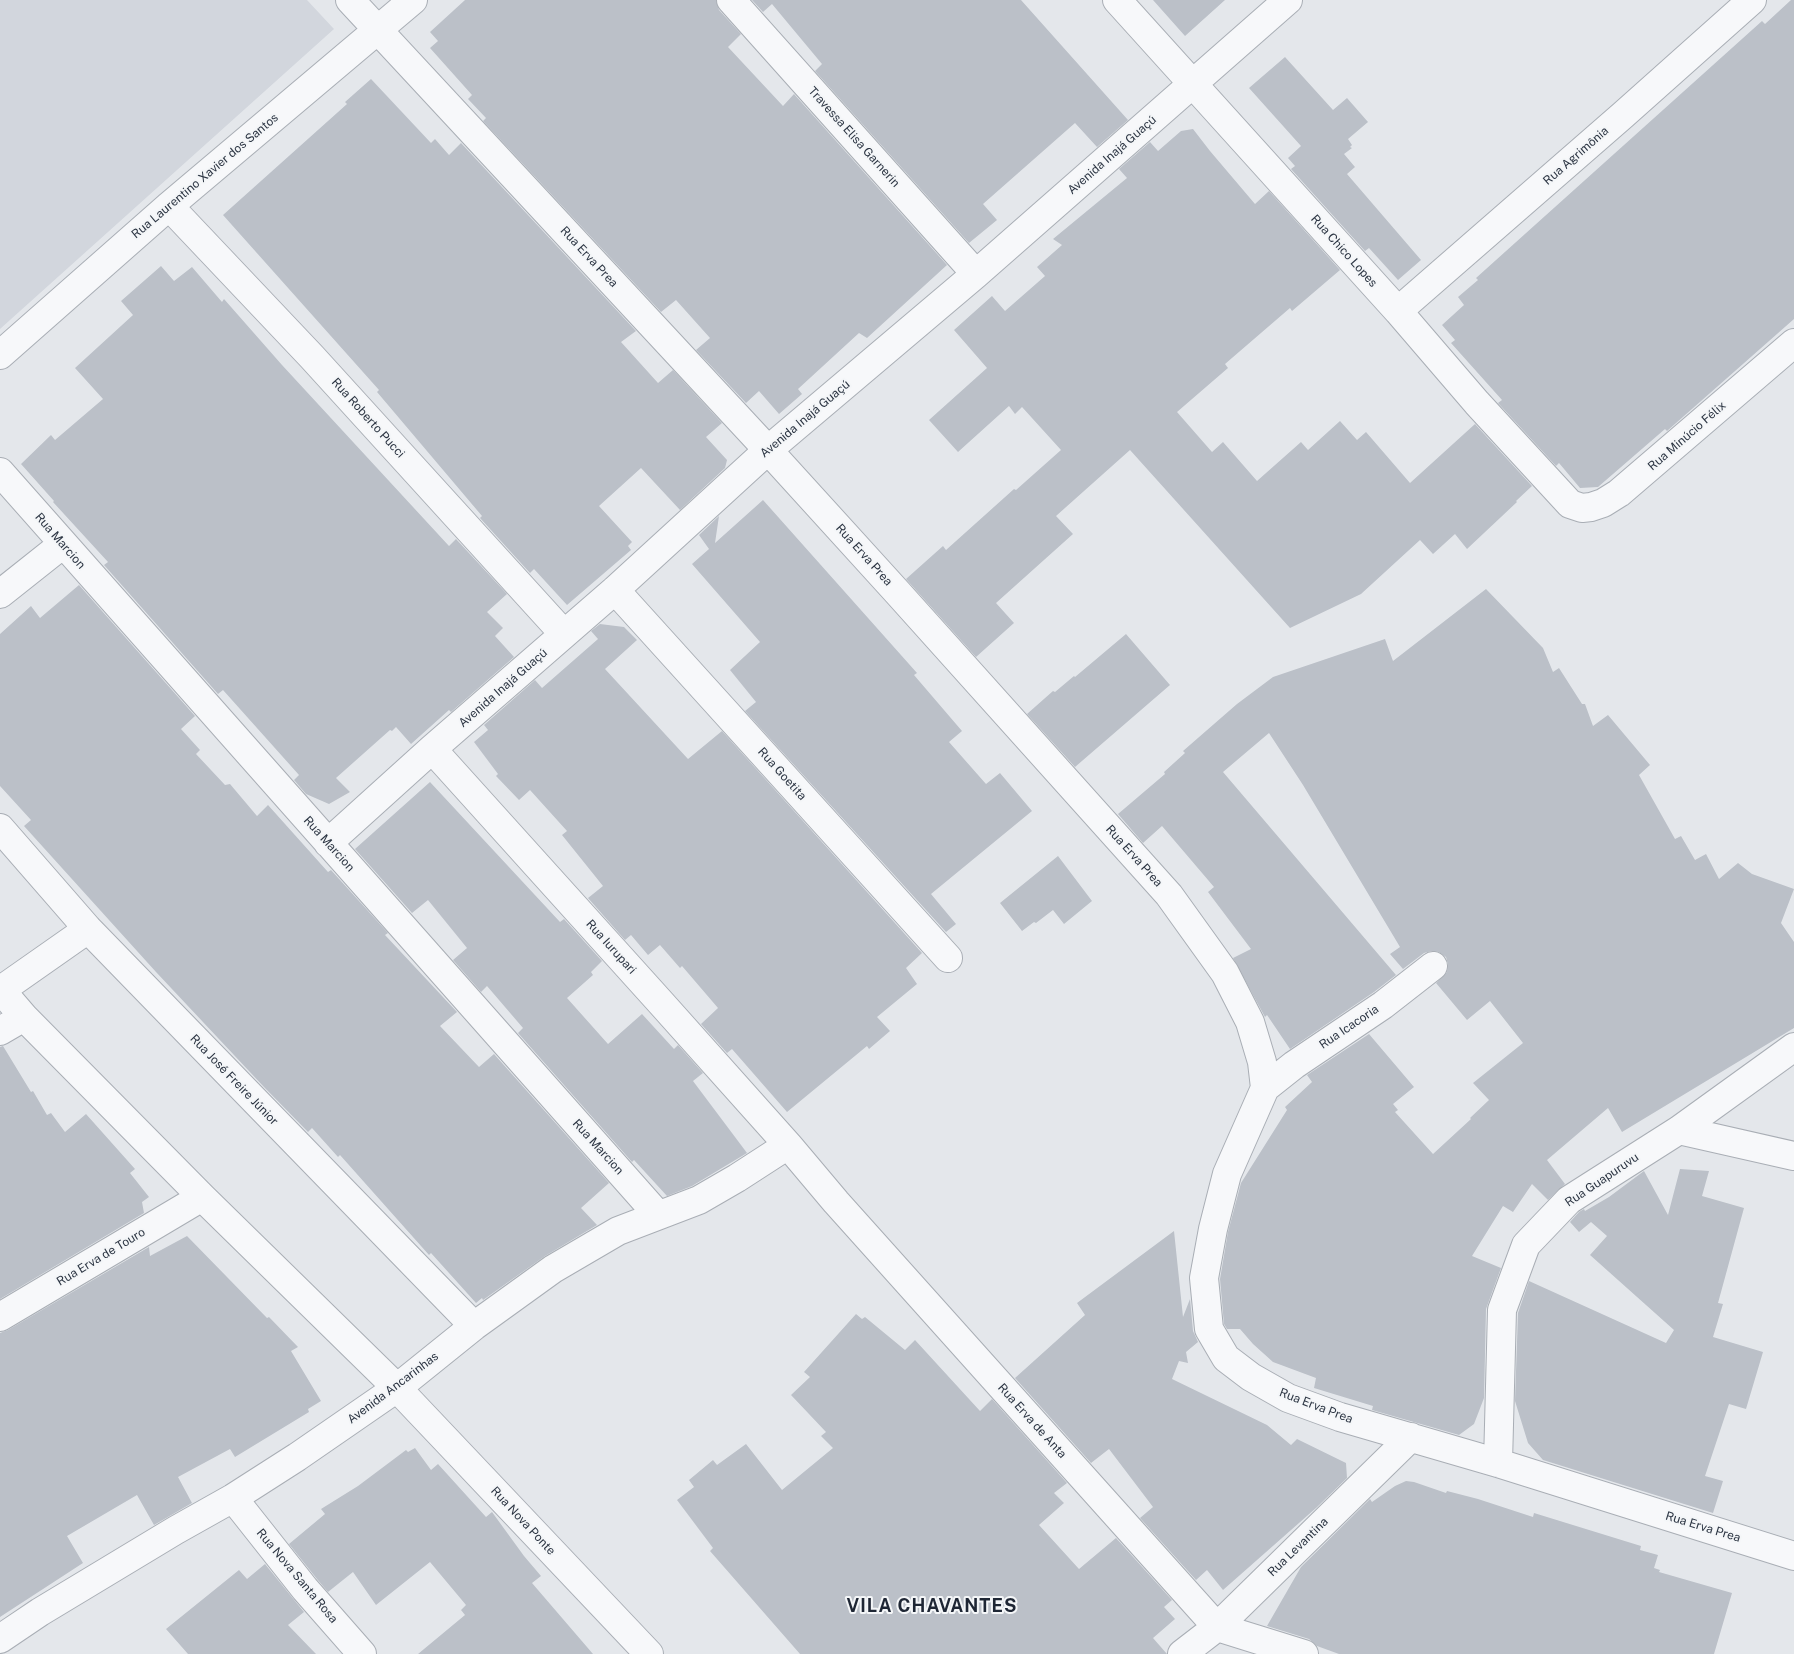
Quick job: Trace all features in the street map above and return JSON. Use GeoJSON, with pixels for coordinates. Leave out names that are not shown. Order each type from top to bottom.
{"type":"FeatureCollection","features":[{"type":"Feature","properties":{"kind":"street","name":"Rua Erva Prea"},"geometry":{"type":"LineString","coordinates":[[350,0],[768,450],[1170,895],[1225,973],[1250,1022],[1262,1062],[1265,1088],[1227,1174],[1213,1229],[1204,1278],[1209,1329],[1226,1358],[1251,1377],[1288,1398],[1340,1417],[1498,1463],[1794,1556]]}},
{"type":"Feature","properties":{"kind":"street","name":"Rua Laurentino Xavier dos Santos"},"geometry":{"type":"LineString","coordinates":[[0,355],[169,206],[412,0]]}},
{"type":"Feature","properties":{"kind":"street","name":"Travessa Elisa Garnerin"},"geometry":{"type":"LineString","coordinates":[[731,0],[976,274]]}},
{"type":"Feature","properties":{"kind":"street","name":"Rua Chico Lopes"},"geometry":{"type":"LineString","coordinates":[[1117,0],[1398,311],[1477,403],[1570,504]]}},
{"type":"Feature","properties":{"kind":"street","name":"Avenida Inajá Guaçú"},"geometry":{"type":"LineString","coordinates":[[328,843],[432,749],[615,590],[768,450],[976,274],[1288,0]]}},
{"type":"Feature","properties":{"kind":"street","name":"Rua Agrimônia"},"geometry":{"type":"LineString","coordinates":[[1398,311],[1752,0]]}},
{"type":"Feature","properties":{"kind":"street","name":"Rua Roberto Pucci"},"geometry":{"type":"LineString","coordinates":[[169,206],[312,357],[564,634]]}},
{"type":"Feature","properties":{"kind":"street","name":"Rua Minúcio Félix"},"geometry":{"type":"LineString","coordinates":[[1570,504],[1582,508],[1591,507],[1603,503],[1619,493],[1794,343]]}},
{"type":"Feature","properties":{"kind":"street","name":"Rua Marcion"},"geometry":{"type":"LineString","coordinates":[[0,472],[658,1216]]}},
{"type":"Feature","properties":{"kind":"street"},"geometry":{"type":"LineString","coordinates":[[0,594],[63,544]]}},
{"type":"Feature","properties":{"kind":"street","name":"Rua Goetita"},"geometry":{"type":"LineString","coordinates":[[615,590],[948,958]]}},
{"type":"Feature","properties":{"kind":"street","name":"Rua Iurupari"},"geometry":{"type":"LineString","coordinates":[[432,749],[788,1146]]}},
{"type":"Feature","properties":{"kind":"street","name":"Rua José Freire Júnior"},"geometry":{"type":"LineString","coordinates":[[0,828],[88,929],[474,1326]]}},
{"type":"Feature","properties":{"kind":"street"},"geometry":{"type":"LineString","coordinates":[[88,929],[1,990],[24,1017],[202,1197],[397,1388]]}},
{"type":"Feature","properties":{"kind":"street","name":"Rua Icacoria"},"geometry":{"type":"LineString","coordinates":[[1265,1088],[1294,1065],[1383,1005],[1434,966]]}},
{"type":"Feature","properties":{"kind":"street"},"geometry":{"type":"LineString","coordinates":[[0,1031],[24,1017]]}},
{"type":"Feature","properties":{"kind":"street","name":"Rua Guapuruvu"},"geometry":{"type":"LineString","coordinates":[[1498,1463],[1502,1310],[1526,1245],[1568,1200],[1679,1130],[1794,1047]]}},
{"type":"Feature","properties":{"kind":"street"},"geometry":{"type":"LineString","coordinates":[[1679,1130],[1794,1156]]}},
{"type":"Feature","properties":{"kind":"street","name":"Avenida Ancarinhas"},"geometry":{"type":"LineString","coordinates":[[0,1639],[40,1612],[233,1498],[297,1457],[397,1388],[474,1326],[553,1269],[618,1231],[699,1200],[788,1146]]}},
{"type":"Feature","properties":{"kind":"street","name":"Rua Erva de Anta"},"geometry":{"type":"LineString","coordinates":[[788,1146],[842,1209],[1217,1627]]}},
{"type":"Feature","properties":{"kind":"street","name":"Rua Erva de Touro"},"geometry":{"type":"LineString","coordinates":[[0,1317],[202,1197]]}},
{"type":"Feature","properties":{"kind":"street","name":"Rua Nova Ponte"},"geometry":{"type":"LineString","coordinates":[[397,1388],[649,1654]]}},
{"type":"Feature","properties":{"kind":"street","name":"Rua Levantina"},"geometry":{"type":"LineString","coordinates":[[1182,1654],[1217,1627],[1410,1437]]}},
{"type":"Feature","properties":{"kind":"street","name":"Rua Nova Santa Rosa"},"geometry":{"type":"LineString","coordinates":[[233,1498],[305,1589],[362,1654]]}},
{"type":"Feature","properties":{"kind":"street"},"geometry":{"type":"LineString","coordinates":[[1217,1627],[1304,1654]]}},
{"type":"Feature","properties":{"kind":"shaded area"},"geometry":{"type":"Polygon","coordinates":[[[0,0],[307,0],[334,29],[0,329],[0,0]]]}},
{"type":"Feature","properties":{"kind":"building"},"geometry":{"type":"Polygon","coordinates":[[[465,0],[716,0],[719,10],[741,34],[728,47],[783,106],[794,94],[947,265],[867,338],[859,333],[798,389],[802,394],[779,414],[759,391],[746,403],[696,350],[710,338],[676,300],[661,312],[483,121],[486,118],[468,99],[472,95],[430,48],[438,41],[430,32],[465,0]]]}},
{"type":"Feature","properties":{"kind":"building"},"geometry":{"type":"Polygon","coordinates":[[[752,0],[1021,0],[1128,120],[1097,147],[1075,123],[983,204],[997,220],[969,243],[815,71],[822,64],[772,4],[763,12],[752,0]]]}},
{"type":"Feature","properties":{"kind":"building"},"geometry":{"type":"Polygon","coordinates":[[[1153,0],[1225,0],[1185,36],[1153,0]]]}},
{"type":"Feature","properties":{"kind":"building"},"geometry":{"type":"Polygon","coordinates":[[[1791,0],[1794,0],[1794,319],[1667,431],[1665,429],[1598,487],[1580,488],[1559,463],[1556,466],[1498,403],[1502,400],[1451,343],[1455,340],[1442,325],[1464,305],[1458,297],[1478,280],[1476,278],[1762,21],[1765,24],[1791,0]]]}},
{"type":"Feature","properties":{"kind":"building"},"geometry":{"type":"Polygon","coordinates":[[[1285,57],[1333,110],[1347,98],[1368,122],[1348,139],[1352,148],[1344,154],[1355,167],[1347,174],[1421,260],[1398,280],[1369,248],[1365,251],[1291,169],[1295,166],[1288,158],[1301,146],[1249,88],[1285,57]]]}},
{"type":"Feature","properties":{"kind":"building"},"geometry":{"type":"Polygon","coordinates":[[[371,79],[431,143],[435,139],[449,155],[461,143],[636,331],[621,342],[658,383],[673,370],[722,423],[706,437],[727,460],[725,468],[680,510],[641,468],[599,506],[632,542],[628,546],[631,550],[567,605],[534,569],[530,573],[480,518],[482,516],[377,392],[379,390],[223,215],[347,104],[345,102],[371,79]]]}},
{"type":"Feature","properties":{"kind":"building"},"geometry":{"type":"Polygon","coordinates":[[[1193,129],[1255,204],[1269,191],[1340,270],[1292,311],[1290,308],[1225,364],[1228,368],[1177,412],[1212,452],[1223,442],[1257,481],[1301,442],[1308,450],[1340,421],[1357,440],[1366,432],[1410,483],[1475,424],[1532,486],[1467,549],[1455,534],[1433,554],[1420,540],[1361,594],[1290,628],[1130,450],[1056,516],[1073,534],[996,603],[1014,623],[976,657],[906,579],[943,546],[946,550],[1061,450],[1022,407],[1015,414],[1009,406],[958,452],[929,420],[987,368],[954,330],[992,296],[1005,311],[1045,276],[1037,267],[1062,245],[1053,239],[1127,178],[1119,169],[1150,142],[1158,151],[1181,131],[1193,129]]]}},
{"type":"Feature","properties":{"kind":"building"},"geometry":{"type":"Polygon","coordinates":[[[161,266],[174,281],[192,267],[222,302],[224,299],[282,365],[449,546],[456,539],[507,594],[487,612],[503,628],[495,636],[514,657],[411,744],[396,727],[392,731],[390,730],[336,778],[350,792],[329,804],[306,794],[294,780],[299,775],[223,690],[218,694],[104,565],[108,562],[21,464],[51,435],[55,440],[103,399],[75,368],[133,315],[121,301],[161,266]]]}},
{"type":"Feature","properties":{"kind":"building"},"geometry":{"type":"Polygon","coordinates":[[[763,500],[917,673],[914,675],[962,731],[949,742],[986,784],[1000,773],[1032,811],[931,894],[956,924],[946,932],[745,711],[756,702],[730,670],[760,642],[692,564],[709,549],[699,535],[719,516],[715,543],[763,500]]]}},
{"type":"Feature","properties":{"kind":"building"},"geometry":{"type":"Polygon","coordinates":[[[79,585],[195,716],[181,729],[200,750],[196,754],[225,785],[230,784],[257,816],[268,805],[328,872],[331,870],[388,933],[385,935],[457,1012],[440,1026],[479,1067],[494,1054],[609,1183],[581,1208],[597,1225],[545,1256],[476,1303],[431,1253],[429,1255],[340,1155],[338,1157],[312,1128],[308,1132],[264,1087],[156,972],[24,826],[31,820],[0,786],[0,634],[31,606],[40,618],[79,585]]]}},
{"type":"Feature","properties":{"kind":"building"},"geometry":{"type":"Polygon","coordinates":[[[1486,589],[1543,648],[1553,672],[1559,668],[1582,704],[1585,704],[1593,726],[1608,715],[1650,765],[1639,775],[1675,839],[1681,836],[1695,860],[1706,854],[1719,879],[1738,863],[1752,874],[1794,889],[1781,923],[1794,942],[1794,1028],[1622,1132],[1608,1108],[1547,1160],[1565,1184],[1548,1200],[1532,1184],[1513,1212],[1503,1206],[1472,1256],[1501,1268],[1486,1309],[1484,1398],[1474,1424],[1459,1435],[1372,1410],[1373,1406],[1314,1388],[1316,1378],[1273,1362],[1240,1329],[1227,1329],[1224,1324],[1220,1279],[1228,1232],[1241,1183],[1287,1110],[1285,1107],[1312,1082],[1307,1075],[1369,1034],[1414,1087],[1393,1104],[1398,1110],[1395,1112],[1433,1154],[1489,1100],[1473,1083],[1523,1043],[1490,1001],[1467,1020],[1436,983],[1447,972],[1448,964],[1446,957],[1439,952],[1431,951],[1424,953],[1403,969],[1390,954],[1400,947],[1303,785],[1269,733],[1223,772],[1396,975],[1290,1049],[1267,1015],[1265,1017],[1233,958],[1251,949],[1208,892],[1214,887],[1162,826],[1143,843],[1118,814],[1165,774],[1164,772],[1185,753],[1183,751],[1237,704],[1273,677],[1385,639],[1393,661],[1486,589]]]}},
{"type":"Feature","properties":{"kind":"building"},"geometry":{"type":"Polygon","coordinates":[[[600,624],[624,627],[637,640],[605,669],[688,759],[722,731],[922,953],[906,968],[917,984],[877,1017],[890,1031],[869,1049],[867,1046],[787,1112],[732,1049],[727,1053],[701,1024],[718,1008],[682,966],[680,968],[660,945],[648,955],[631,935],[625,940],[588,898],[603,886],[562,835],[567,831],[530,790],[519,800],[496,776],[498,774],[474,742],[488,730],[484,725],[535,680],[542,688],[598,639],[591,631],[600,624]]]}},
{"type":"Feature","properties":{"kind":"building"},"geometry":{"type":"Polygon","coordinates":[[[1126,634],[1170,685],[1075,767],[1027,714],[1053,691],[1055,692],[1075,677],[1126,634]]]}},
{"type":"Feature","properties":{"kind":"building"},"geometry":{"type":"Polygon","coordinates":[[[430,782],[560,922],[564,919],[602,961],[591,972],[593,975],[567,998],[608,1044],[642,1014],[674,1049],[678,1045],[703,1073],[693,1081],[747,1153],[692,1186],[667,1196],[634,1160],[632,1162],[518,1033],[523,1028],[487,986],[481,992],[453,960],[467,948],[428,900],[412,913],[355,849],[430,782]]]}},
{"type":"Feature","properties":{"kind":"building"},"geometry":{"type":"Polygon","coordinates":[[[1058,856],[1092,901],[1064,924],[1053,910],[1022,931],[1000,903],[1058,856]]]}},
{"type":"Feature","properties":{"kind":"building"},"geometry":{"type":"Polygon","coordinates":[[[3,1046],[47,1115],[51,1113],[65,1132],[86,1114],[135,1169],[130,1173],[149,1197],[142,1202],[144,1213],[0,1299],[0,1047],[3,1046]]]}},
{"type":"Feature","properties":{"kind":"building"},"geometry":{"type":"Polygon","coordinates":[[[1680,1169],[1709,1171],[1702,1196],[1744,1208],[1718,1303],[1723,1304],[1713,1337],[1763,1352],[1746,1409],[1729,1404],[1705,1476],[1723,1481],[1713,1513],[1543,1460],[1528,1443],[1515,1401],[1518,1313],[1529,1281],[1666,1343],[1674,1330],[1590,1255],[1607,1236],[1591,1222],[1579,1232],[1570,1222],[1579,1212],[1584,1209],[1585,1211],[1609,1197],[1644,1171],[1668,1215],[1680,1169]]]}},
{"type":"Feature","properties":{"kind":"building"},"geometry":{"type":"Polygon","coordinates":[[[1174,1231],[1183,1317],[1190,1299],[1193,1331],[1198,1342],[1186,1352],[1188,1363],[1179,1361],[1172,1379],[1267,1425],[1291,1445],[1297,1439],[1346,1463],[1347,1478],[1223,1590],[1207,1570],[1196,1580],[1140,1518],[1153,1507],[1109,1449],[1091,1463],[1015,1378],[1085,1315],[1077,1303],[1174,1231]]]}},
{"type":"Feature","properties":{"kind":"building"},"geometry":{"type":"Polygon","coordinates":[[[187,1236],[298,1347],[291,1351],[321,1401],[308,1409],[309,1412],[235,1457],[230,1449],[178,1477],[192,1503],[154,1525],[137,1495],[67,1536],[83,1563],[0,1617],[0,1333],[149,1247],[150,1256],[187,1236]]]}},
{"type":"Feature","properties":{"kind":"building"},"geometry":{"type":"Polygon","coordinates":[[[856,1314],[862,1319],[865,1317],[905,1350],[915,1340],[980,1411],[992,1399],[1067,1483],[1054,1493],[1064,1503],[1039,1525],[1079,1569],[1116,1538],[1172,1600],[1164,1607],[1175,1619],[1153,1638],[1167,1654],[800,1654],[710,1551],[713,1548],[677,1500],[694,1487],[689,1480],[713,1460],[717,1465],[746,1444],[782,1490],[833,1448],[821,1436],[826,1432],[791,1395],[810,1377],[804,1372],[856,1314]]]}},
{"type":"Feature","properties":{"kind":"building"},"geometry":{"type":"Polygon","coordinates":[[[415,1448],[431,1470],[438,1464],[486,1517],[492,1512],[541,1576],[532,1583],[593,1654],[418,1654],[465,1615],[461,1610],[466,1605],[430,1562],[376,1605],[353,1572],[328,1592],[289,1544],[325,1514],[321,1509],[358,1486],[406,1450],[408,1452],[415,1448]]]}},
{"type":"Feature","properties":{"kind":"building"},"geometry":{"type":"Polygon","coordinates":[[[1406,1481],[1446,1493],[1447,1491],[1478,1499],[1533,1517],[1534,1513],[1641,1546],[1640,1550],[1658,1555],[1654,1568],[1660,1570],[1659,1572],[1732,1593],[1714,1654],[1339,1654],[1317,1646],[1309,1639],[1267,1626],[1301,1567],[1370,1499],[1372,1502],[1395,1486],[1406,1481]]]}},
{"type":"Feature","properties":{"kind":"building"},"geometry":{"type":"Polygon","coordinates":[[[265,1564],[304,1612],[288,1625],[316,1654],[188,1654],[166,1629],[239,1570],[247,1579],[265,1564]]]}},
{"type":"Feature","properties":{"kind":"district","name":"VILA CHAVANTES"},"geometry":{"type":"Point","coordinates":[932,1606]}}]}
